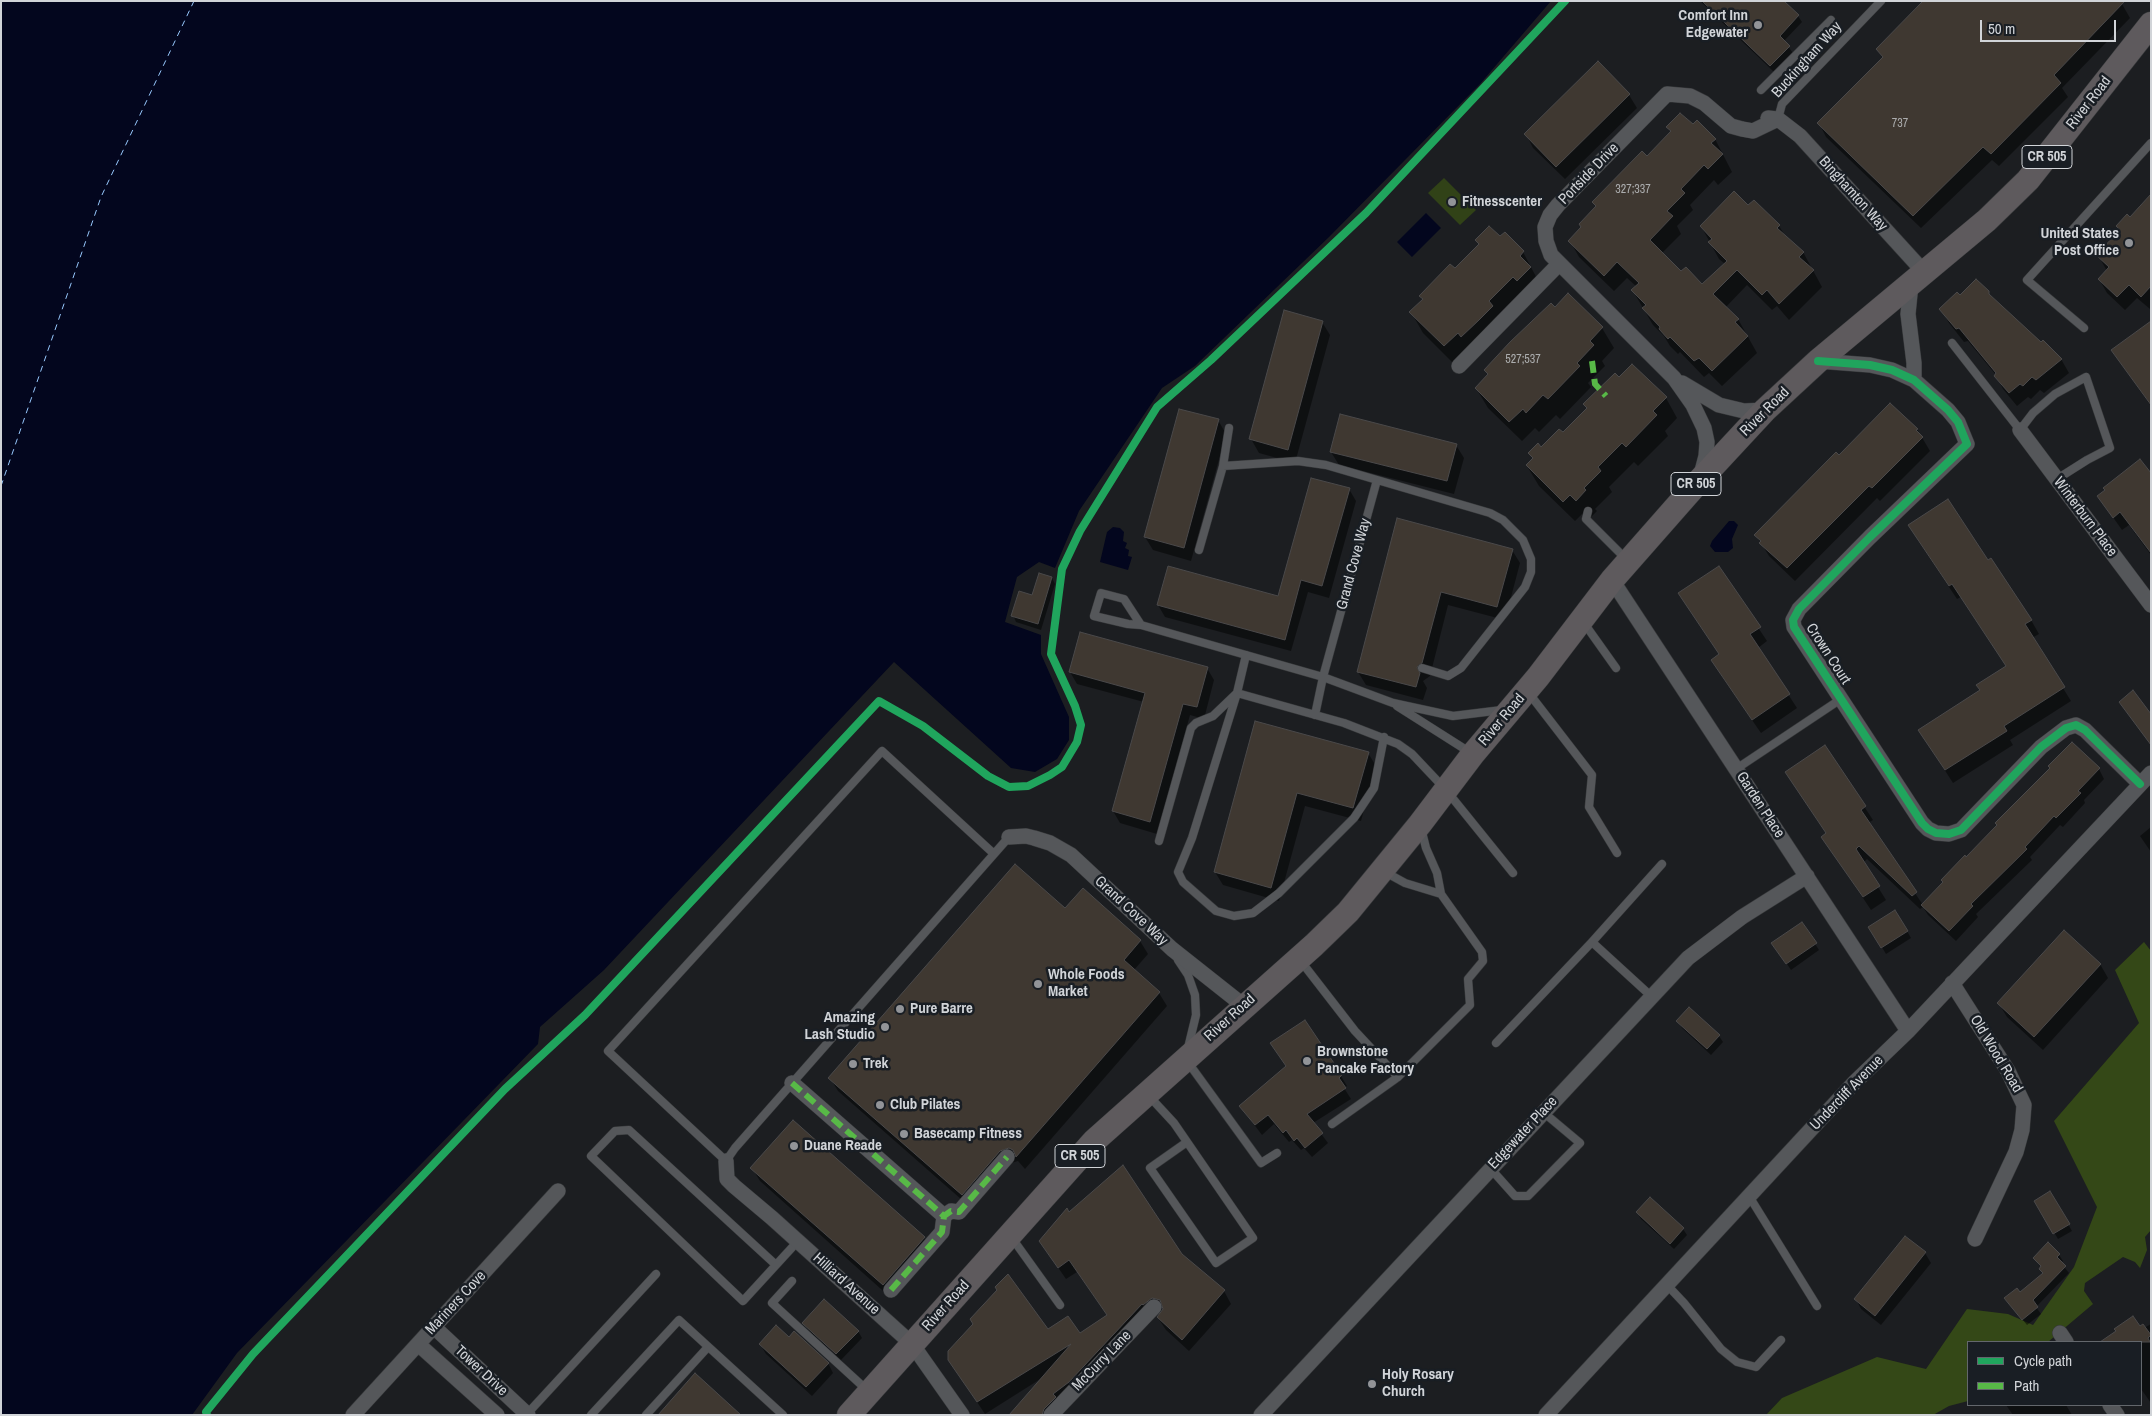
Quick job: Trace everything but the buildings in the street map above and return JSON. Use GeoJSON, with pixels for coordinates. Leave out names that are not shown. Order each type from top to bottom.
{"type":"FeatureCollection","features":[{"type":"Feature","properties":{"kind":"main road","name":"River Road"},"geometry":{"type":"LineString","coordinates":[[849,1415],[1094,1141],[1348,912],[1420,824],[1473,754],[1612,580],[1700,480],[1765,410],[1818,361],[1986,220],[2028,180],[2151,24]]}},
{"type":"Feature","properties":{"kind":"street","name":"Portside Drive"},"geometry":{"type":"LineString","coordinates":[[1765,410],[1744,411],[1719,405],[1700,396],[1674,378],[1551,255],[1546,241],[1545,227],[1550,215],[1667,94],[1690,96],[1704,103],[1731,126],[1742,130],[1763,118],[1778,119]]}},
{"type":"Feature","properties":{"kind":"street","name":"Binghamton Way"},"geometry":{"type":"LineString","coordinates":[[1778,119],[1800,136],[1917,278]]}},
{"type":"Feature","properties":{"kind":"street"},"geometry":{"type":"LineString","coordinates":[[1459,366],[1559,264]]}},
{"type":"Feature","properties":{"kind":"street"},"geometry":{"type":"LineString","coordinates":[[1914,380],[1914,363],[1908,314],[1917,278]]}},
{"type":"Feature","properties":{"kind":"street","name":"Crown Court"},"geometry":{"type":"LineString","coordinates":[[1818,361],[1870,365],[1892,370],[1914,380],[1948,410],[1958,422],[1967,444],[1799,609],[1793,620],[1794,627],[1922,823],[1936,833],[1949,834],[1961,830],[2041,747],[2066,728],[2076,725],[2085,730],[2145,778]]}},
{"type":"Feature","properties":{"kind":"street","name":"Portside Drive"},"geometry":{"type":"LineString","coordinates":[[1674,378],[1693,405],[1704,428],[1706,456],[1700,480]]}},
{"type":"Feature","properties":{"kind":"street","name":"Winterburn Place"},"geometry":{"type":"LineString","coordinates":[[2020,430],[2151,605]]}},
{"type":"Feature","properties":{"kind":"street","name":"Garden Place"},"geometry":{"type":"LineString","coordinates":[[1612,580],[1908,1031]]}},
{"type":"Feature","properties":{"kind":"street","name":"Undercliff Avenue"},"geometry":{"type":"LineString","coordinates":[[1546,1415],[1854,1083],[1908,1031],[2145,778]]}},
{"type":"Feature","properties":{"kind":"street","name":"Grand Cove Way"},"geometry":{"type":"LineString","coordinates":[[1008,837],[1034,838],[1050,843],[1071,855],[1172,949],[1244,1006]]}},
{"type":"Feature","properties":{"kind":"street","name":"Edgewater Place"},"geometry":{"type":"LineString","coordinates":[[1261,1415],[1688,958],[1742,917],[1807,876]]}},
{"type":"Feature","properties":{"kind":"street","name":"Old Wood Road"},"geometry":{"type":"LineString","coordinates":[[1952,983],[2008,1071],[2024,1105],[2022,1130],[2016,1152],[1975,1239]]}},
{"type":"Feature","properties":{"kind":"street"},"geometry":{"type":"LineString","coordinates":[[792,1083],[944,1216]]}},
{"type":"Feature","properties":{"kind":"street"},"geometry":{"type":"LineString","coordinates":[[891,1290],[942,1232],[944,1216],[951,1211],[959,1212],[1007,1157]]}},
{"type":"Feature","properties":{"kind":"street","name":"Hilliard Avenue"},"geometry":{"type":"LineString","coordinates":[[726,1161],[727,1179],[734,1186],[912,1344],[962,1415]]}},
{"type":"Feature","properties":{"kind":"street","name":"Mariners Cove"},"geometry":{"type":"LineString","coordinates":[[353,1415],[558,1191]]}},
{"type":"Feature","properties":{"kind":"street","name":"McCurry Lane"},"geometry":{"type":"LineString","coordinates":[[1051,1415],[1154,1307]]}},
{"type":"Feature","properties":{"kind":"street","name":"Tower Drive"},"geometry":{"type":"LineString","coordinates":[[434,1327],[528,1414]]}},
{"type":"Feature","properties":{"kind":"street","name":"Tower Drive"},"geometry":{"type":"LineString","coordinates":[[418,1344],[497,1415]]}},
{"type":"Feature","properties":{"kind":"lane","name":"Buckingham Way"},"geometry":{"type":"LineString","coordinates":[[1778,119],[1782,104],[1876,3]]}},
{"type":"Feature","properties":{"kind":"lane"},"geometry":{"type":"LineString","coordinates":[[1761,90],[1831,20]]}},
{"type":"Feature","properties":{"kind":"lane"},"geometry":{"type":"LineString","coordinates":[[2084,328],[2027,280],[2151,144]]}},
{"type":"Feature","properties":{"kind":"lane"},"geometry":{"type":"LineString","coordinates":[[1952,343],[2020,430],[2033,413],[2055,394],[2086,377],[2110,448],[2057,479]]}},
{"type":"Feature","properties":{"kind":"lane"},"geometry":{"type":"LineString","coordinates":[[1199,550],[1222,466],[1229,428]]}},
{"type":"Feature","properties":{"kind":"lane"},"geometry":{"type":"LineString","coordinates":[[1222,466],[1298,461],[1326,465],[1490,513],[1503,520],[1512,528],[1522,540],[1531,559],[1531,572],[1525,587],[1461,668],[1448,676],[1422,668]]}},
{"type":"Feature","properties":{"kind":"lane","name":"Grand Cove Way"},"geometry":{"type":"LineString","coordinates":[[1315,715],[1377,480]]}},
{"type":"Feature","properties":{"kind":"lane"},"geometry":{"type":"LineString","coordinates":[[1588,511],[1586,519],[1628,561]]}},
{"type":"Feature","properties":{"kind":"lane"},"geometry":{"type":"LineString","coordinates":[[1140,626],[1124,599],[1101,593],[1094,616],[1140,626],[1324,677],[1393,703],[1453,716],[1480,714],[1511,708]]}},
{"type":"Feature","properties":{"kind":"lane"},"geometry":{"type":"LineString","coordinates":[[1582,619],[1616,668]]}},
{"type":"Feature","properties":{"kind":"lane"},"geometry":{"type":"LineString","coordinates":[[1246,655],[1237,693],[1192,838],[1178,872],[1183,882],[1216,911],[1234,916],[1253,913],[1279,893],[1354,818],[1374,788],[1384,737]]}},
{"type":"Feature","properties":{"kind":"lane"},"geometry":{"type":"LineString","coordinates":[[1526,690],[1592,775],[1589,806],[1617,853]]}},
{"type":"Feature","properties":{"kind":"lane"},"geometry":{"type":"LineString","coordinates":[[1237,693],[1384,737],[1412,754],[1446,790],[1513,873]]}},
{"type":"Feature","properties":{"kind":"lane"},"geometry":{"type":"LineString","coordinates":[[1159,841],[1192,727],[1213,716],[1237,693]]}},
{"type":"Feature","properties":{"kind":"lane"},"geometry":{"type":"LineString","coordinates":[[1736,769],[1841,699]]}},
{"type":"Feature","properties":{"kind":"lane"},"geometry":{"type":"LineString","coordinates":[[1393,703],[1473,754]]}},
{"type":"Feature","properties":{"kind":"lane"},"geometry":{"type":"LineString","coordinates":[[993,853],[882,751],[608,1051],[726,1161],[735,1148],[1008,837]]}},
{"type":"Feature","properties":{"kind":"lane"},"geometry":{"type":"LineString","coordinates":[[1332,1124],[1398,1077],[1470,1006],[1468,979],[1483,961],[1482,952],[1441,894],[1437,873],[1426,848],[1420,824]]}},
{"type":"Feature","properties":{"kind":"lane"},"geometry":{"type":"LineString","coordinates":[[1496,1043],[1592,942],[1662,864]]}},
{"type":"Feature","properties":{"kind":"lane"},"geometry":{"type":"LineString","coordinates":[[1382,870],[1405,883],[1441,894]]}},
{"type":"Feature","properties":{"kind":"lane"},"geometry":{"type":"LineString","coordinates":[[1592,942],[1651,996]]}},
{"type":"Feature","properties":{"kind":"lane"},"geometry":{"type":"LineString","coordinates":[[1172,949],[1188,975],[1195,995],[1196,1015],[1185,1058],[1261,1163],[1278,1153]]}},
{"type":"Feature","properties":{"kind":"lane"},"geometry":{"type":"LineString","coordinates":[[1298,958],[1355,1031],[1398,1077]]}},
{"type":"Feature","properties":{"kind":"lane"},"geometry":{"type":"LineString","coordinates":[[1146,1093],[1174,1123],[1253,1238],[1216,1263],[1150,1168],[1187,1142]]}},
{"type":"Feature","properties":{"kind":"lane"},"geometry":{"type":"LineString","coordinates":[[1490,1168],[1515,1196],[1528,1196],[1580,1143],[1543,1112]]}},
{"type":"Feature","properties":{"kind":"lane"},"geometry":{"type":"LineString","coordinates":[[776,1265],[629,1130],[614,1132],[591,1156],[743,1300],[776,1265],[798,1241]]}},
{"type":"Feature","properties":{"kind":"lane"},"geometry":{"type":"LineString","coordinates":[[1749,1196],[1818,1306]]}},
{"type":"Feature","properties":{"kind":"lane"},"geometry":{"type":"LineString","coordinates":[[1010,1234],[1060,1304]]}},
{"type":"Feature","properties":{"kind":"lane"},"geometry":{"type":"LineString","coordinates":[[528,1414],[656,1274]]}},
{"type":"Feature","properties":{"kind":"lane"},"geometry":{"type":"LineString","coordinates":[[792,1281],[772,1303],[870,1392]]}},
{"type":"Feature","properties":{"kind":"lane"},"geometry":{"type":"LineString","coordinates":[[1667,1285],[1721,1349],[1737,1362],[1756,1367],[1781,1340]]}},
{"type":"Feature","properties":{"kind":"lane"},"geometry":{"type":"LineString","coordinates":[[591,1415],[679,1320],[777,1413]]}},
{"type":"Feature","properties":{"kind":"lane"},"geometry":{"type":"LineString","coordinates":[[646,1415],[708,1347]]}},
{"type":"Feature","properties":{"kind":"green space","name":"Fitnesscenter"},"geometry":{"type":"Polygon","coordinates":[[[1444,178],[1476,210],[1460,225],[1428,193],[1444,178]]]}},
{"type":"Feature","properties":{"kind":"green space"},"geometry":{"type":"Polygon","coordinates":[[[2144,942],[2151,951],[2151,1230],[2145,1237],[2147,1250],[2140,1268],[2135,1262],[2123,1257],[2085,1283],[2084,1291],[2093,1304],[2049,1341],[1967,1341],[1967,1401],[1949,1406],[1933,1415],[1766,1415],[1782,1398],[1877,1357],[1926,1369],[1967,1309],[2008,1314],[2033,1325],[2074,1267],[2097,1207],[2054,1121],[2139,1023],[2115,970],[2144,942]]]}},
{"type":"Feature","properties":{"kind":"water"},"geometry":{"type":"Polygon","coordinates":[[[1,1],[1551,1],[1480,84],[1329,237],[1195,366],[1162,388],[1079,511],[1055,568],[1039,562],[1017,577],[1005,622],[1041,635],[1041,654],[1069,717],[1069,740],[1057,759],[1035,772],[1011,768],[894,662],[604,970],[540,1027],[538,1044],[237,1353],[192,1415],[1,1415],[1,1]]]}},
{"type":"Feature","properties":{"kind":"water"},"geometry":{"type":"Polygon","coordinates":[[[1426,213],[1441,228],[1412,257],[1397,242],[1426,213]]]}},
{"type":"Feature","properties":{"kind":"water"},"geometry":{"type":"Polygon","coordinates":[[[1729,521],[1734,521],[1738,525],[1732,539],[1733,548],[1728,552],[1715,552],[1710,546],[1712,541],[1729,521]]]}},
{"type":"Feature","properties":{"kind":"water"},"geometry":{"type":"Polygon","coordinates":[[[1113,527],[1120,528],[1124,532],[1123,541],[1127,543],[1125,548],[1129,550],[1128,556],[1132,557],[1128,570],[1100,562],[1107,532],[1113,527]]]}},
{"type":"Feature","properties":{"kind":"ferry route"},"geometry":{"type":"LineString","coordinates":[[1,486],[101,197],[194,1]]}},
{"type":"Feature","properties":{"kind":"marked path"},"geometry":{"type":"LineString","coordinates":[[1592,361],[1595,384],[1606,396]]}},
{"type":"Feature","properties":{"kind":"marked path"},"geometry":{"type":"LineString","coordinates":[[792,1083],[944,1216]]}},
{"type":"Feature","properties":{"kind":"marked path"},"geometry":{"type":"LineString","coordinates":[[891,1290],[942,1232],[944,1216],[951,1211],[959,1212],[1007,1157]]}},
{"type":"Feature","properties":{"kind":"cycle path"},"geometry":{"type":"LineString","coordinates":[[207,1415],[206,1412],[253,1354],[505,1089],[585,1015],[879,701],[923,726],[988,776],[1009,787],[1028,786],[1062,767],[1077,742],[1081,725],[1075,706],[1051,654],[1062,569],[1080,531],[1157,407],[1211,360],[1366,213],[1565,1]]}},
{"type":"Feature","properties":{"kind":"cycle path"},"geometry":{"type":"LineString","coordinates":[[1818,361],[1870,365],[1892,370],[1914,380],[1948,410],[1958,422],[1967,444],[1870,537],[1799,609],[1793,620],[1794,627],[1922,823],[1936,833],[1949,834],[1961,830],[2041,747],[2066,728],[2076,725],[2085,730],[2140,784]]}},
{"type":"Feature","properties":{"kind":"place","name":"Comfort Inn Edgewater"},"geometry":{"type":"Point","coordinates":[1758,25]}},
{"type":"Feature","properties":{"kind":"place","name":"Fitnesscenter"},"geometry":{"type":"Point","coordinates":[1452,202]}},
{"type":"Feature","properties":{"kind":"place","name":"United States Post Office"},"geometry":{"type":"Point","coordinates":[2129,243]}},
{"type":"Feature","properties":{"kind":"place","name":"Whole Foods Market"},"geometry":{"type":"Point","coordinates":[1038,984]}},
{"type":"Feature","properties":{"kind":"place","name":"Pure Barre"},"geometry":{"type":"Point","coordinates":[900,1009]}},
{"type":"Feature","properties":{"kind":"place","name":"Amazing Lash Studio"},"geometry":{"type":"Point","coordinates":[885,1027]}},
{"type":"Feature","properties":{"kind":"place","name":"Brownstone Pancake Factory"},"geometry":{"type":"Point","coordinates":[1307,1061]}},
{"type":"Feature","properties":{"kind":"place","name":"Trek"},"geometry":{"type":"Point","coordinates":[853,1064]}},
{"type":"Feature","properties":{"kind":"place","name":"Club Pilates"},"geometry":{"type":"Point","coordinates":[880,1105]}},
{"type":"Feature","properties":{"kind":"place","name":"Basecamp Fitness"},"geometry":{"type":"Point","coordinates":[904,1134]}},
{"type":"Feature","properties":{"kind":"place","name":"Duane Reade"},"geometry":{"type":"Point","coordinates":[794,1146]}},
{"type":"Feature","properties":{"kind":"place","name":"Holy Rosary Church"},"geometry":{"type":"Point","coordinates":[1372,1384]}}]}
